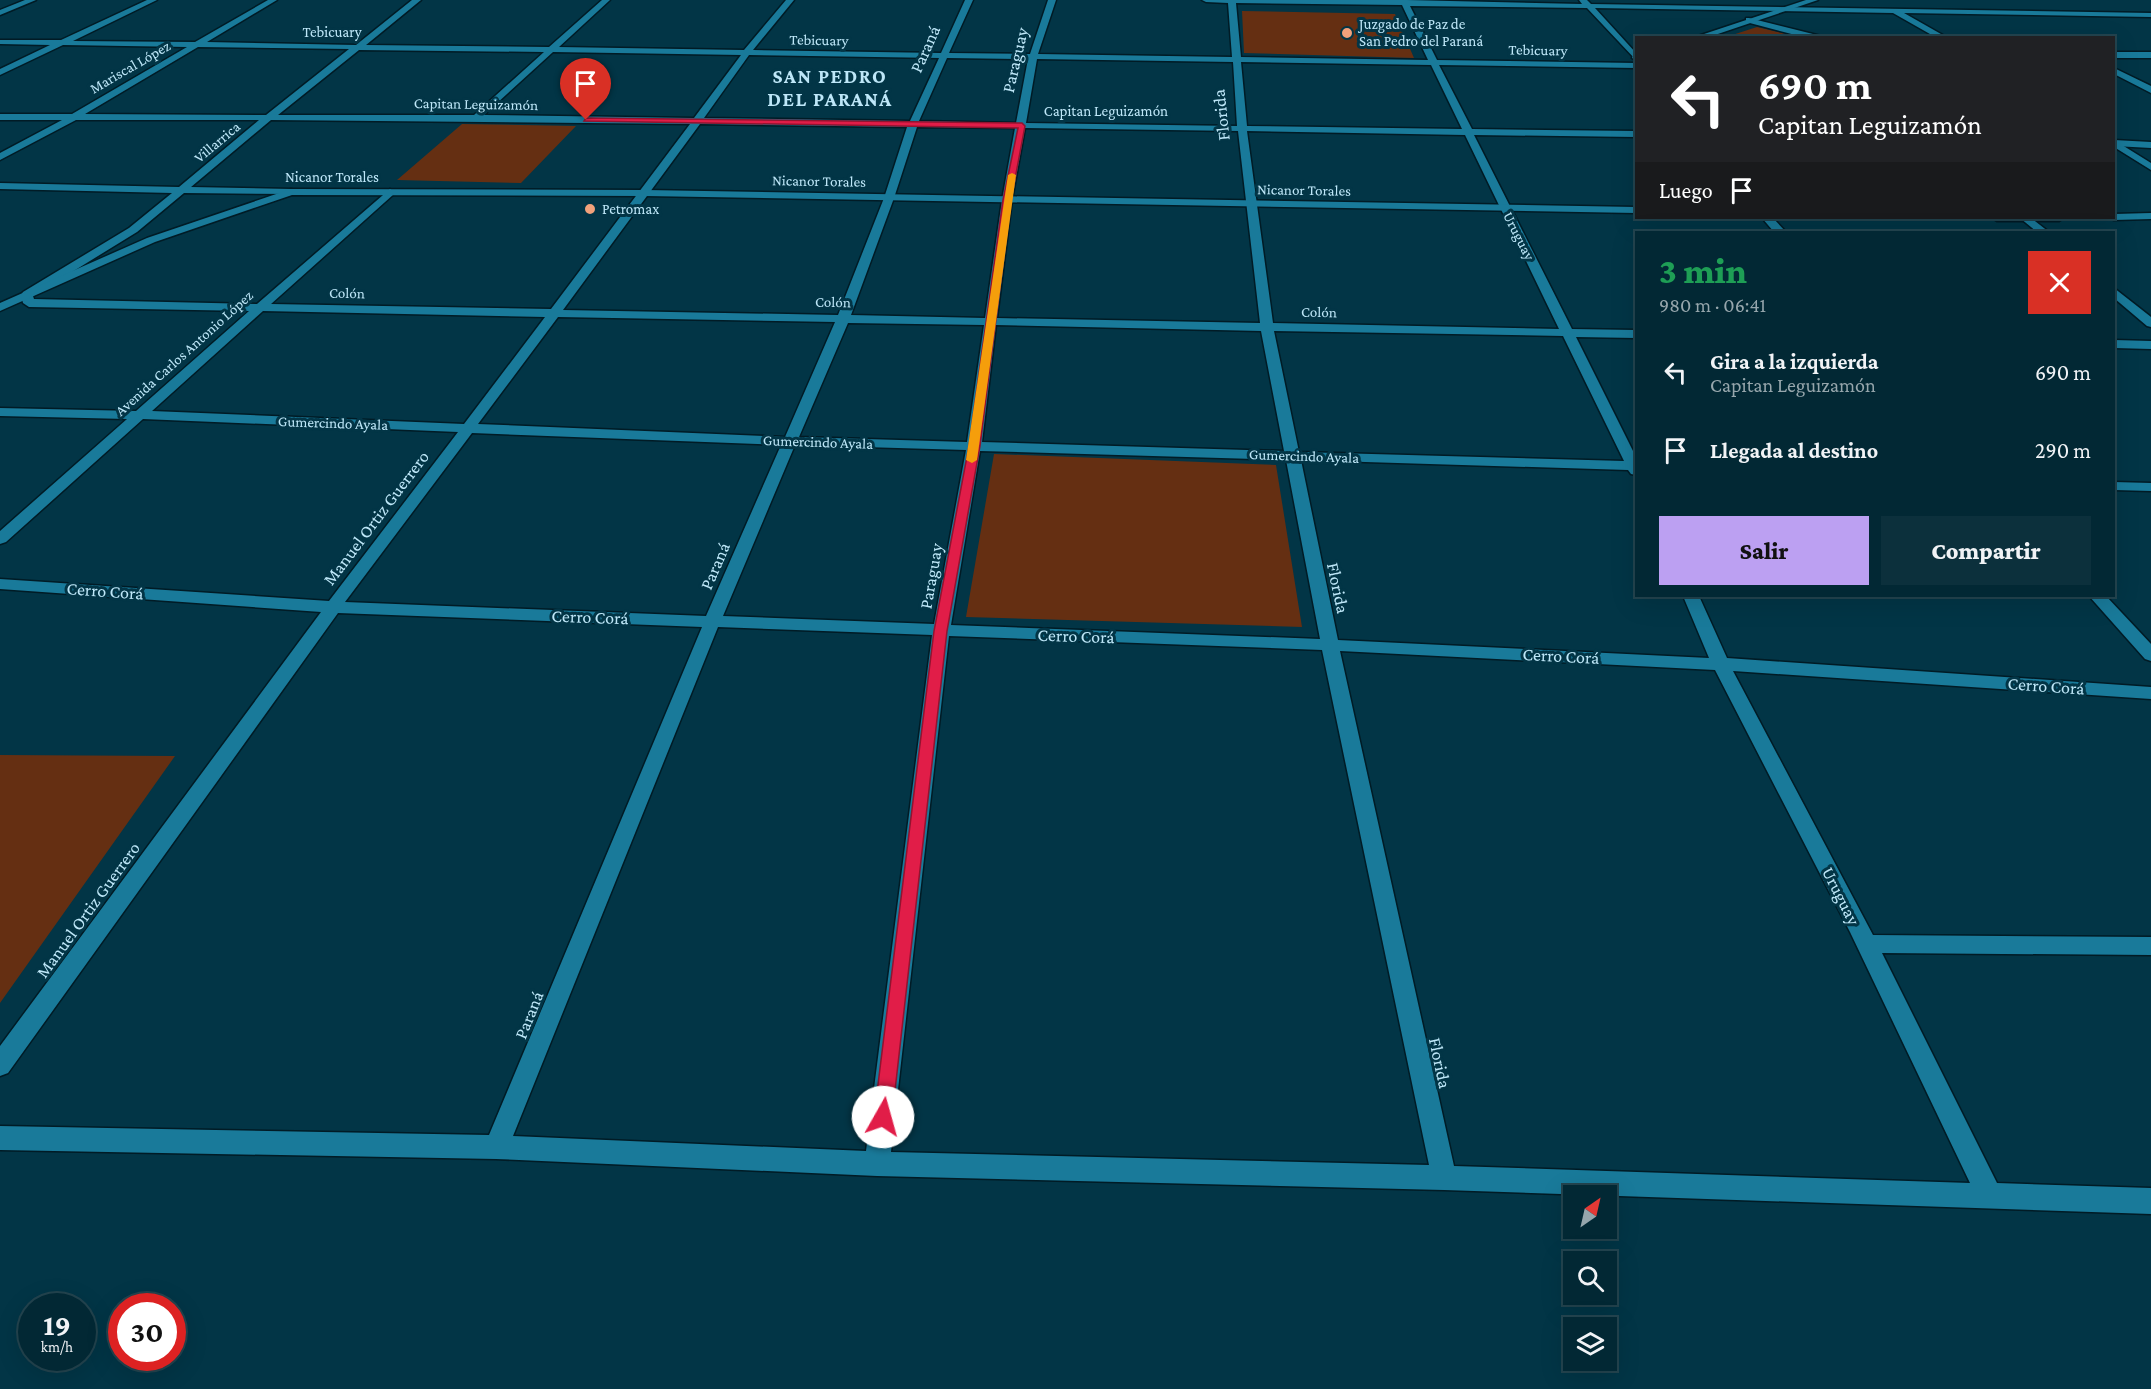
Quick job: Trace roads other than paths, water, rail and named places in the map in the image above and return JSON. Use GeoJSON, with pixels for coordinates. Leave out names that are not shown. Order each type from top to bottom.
{"type":"FeatureCollection","features":[{"type":"Feature","properties":{"kind":"street"},"geometry":{"type":"LineString","coordinates":[[0,14],[32,0]]}},
{"type":"Feature","properties":{"kind":"street"},"geometry":{"type":"LineString","coordinates":[[0,72],[153,0]]}},
{"type":"Feature","properties":{"kind":"street","name":"Mariscal López"},"geometry":{"type":"LineString","coordinates":[[0,157],[199,45],[273,0]]}},
{"type":"Feature","properties":{"kind":"street","name":"Villarrica"},"geometry":{"type":"LineString","coordinates":[[0,317],[115,242],[183,190],[269,117],[417,0]]}},
{"type":"Feature","properties":{"kind":"street"},"geometry":{"type":"LineString","coordinates":[[476,118],[606,0]]}},
{"type":"Feature","properties":{"kind":"street","name":"Manuel Ortiz Guerrero"},"geometry":{"type":"LineString","coordinates":[[0,1065],[333,607],[555,314],[747,52],[790,0]]}},
{"type":"Feature","properties":{"kind":"street","name":"Paraná"},"geometry":{"type":"LineString","coordinates":[[496,1148],[712,622],[843,319],[889,198],[913,124],[969,0]]}},
{"type":"Feature","properties":{"kind":"street","name":"Paraguay"},"geometry":{"type":"LineString","coordinates":[[877,1164],[941,631],[974,446],[1007,200],[1033,56],[1052,0]]}},
{"type":"Feature","properties":{"kind":"street"},"geometry":{"type":"LineString","coordinates":[[1206,0],[1585,2],[1751,8],[2151,15]]}},
{"type":"Feature","properties":{"kind":"street","name":"Florida"},"geometry":{"type":"LineString","coordinates":[[1232,0],[1242,128],[1267,328],[1330,645],[1444,1178]]}},
{"type":"Feature","properties":{"kind":"street"},"geometry":{"type":"LineString","coordinates":[[1742,0],[1761,16]]}},
{"type":"Feature","properties":{"kind":"street"},"geometry":{"type":"LineString","coordinates":[[1702,36],[1814,0]]}},
{"type":"Feature","properties":{"kind":"street","name":"Uruguay"},"geometry":{"type":"LineString","coordinates":[[1403,1],[1504,208],[1635,465]]}},
{"type":"Feature","properties":{"kind":"street"},"geometry":{"type":"LineString","coordinates":[[1585,2],[1635,57]]}},
{"type":"Feature","properties":{"kind":"street"},"geometry":{"type":"LineString","coordinates":[[2045,6],[2054,13]]}},
{"type":"Feature","properties":{"kind":"street"},"geometry":{"type":"LineString","coordinates":[[1892,10],[1940,36]]}},
{"type":"Feature","properties":{"kind":"street"},"geometry":{"type":"LineString","coordinates":[[1749,20],[1810,36]]}},
{"type":"Feature","properties":{"kind":"street","name":"Tebicuary"},"geometry":{"type":"LineString","coordinates":[[0,42],[362,45],[942,56],[1635,65]]}},
{"type":"Feature","properties":{"kind":"street"},"geometry":{"type":"LineString","coordinates":[[2115,55],[2151,55]]}},
{"type":"Feature","properties":{"kind":"street"},"geometry":{"type":"LineString","coordinates":[[2115,72],[2151,90]]}},
{"type":"Feature","properties":{"kind":"street","name":"Capitan Leguizamón"},"geometry":{"type":"LineString","coordinates":[[0,117],[476,118],[1635,134]]}},
{"type":"Feature","properties":{"kind":"street"},"geometry":{"type":"LineString","coordinates":[[2115,143],[2151,145]]}},
{"type":"Feature","properties":{"kind":"street"},"geometry":{"type":"LineString","coordinates":[[2115,144],[2151,167]]}},
{"type":"Feature","properties":{"kind":"street","name":"Nicanor Torales"},"geometry":{"type":"LineString","coordinates":[[0,186],[291,192],[645,193],[1635,210]]}},
{"type":"Feature","properties":{"kind":"street","name":"Villarrica"},"geometry":{"type":"LineString","coordinates":[[0,307],[28,299],[174,236],[261,208],[341,191]]}},
{"type":"Feature","properties":{"kind":"street","name":"Villarrica"},"geometry":{"type":"LineString","coordinates":[[28,299],[152,240],[291,192]]}},
{"type":"Feature","properties":{"kind":"street","name":"Avenida Carlos Antonio López"},"geometry":{"type":"LineString","coordinates":[[0,539],[390,192]]}},
{"type":"Feature","properties":{"kind":"street"},"geometry":{"type":"LineString","coordinates":[[2115,216],[2151,216]]}},
{"type":"Feature","properties":{"kind":"street"},"geometry":{"type":"LineString","coordinates":[[1768,219],[1779,231]]}},
{"type":"Feature","properties":{"kind":"street"},"geometry":{"type":"LineString","coordinates":[[2026,219],[2042,231]]}},
{"type":"Feature","properties":{"kind":"street"},"geometry":{"type":"LineString","coordinates":[[2115,293],[2151,323]]}},
{"type":"Feature","properties":{"kind":"street","name":"Colón"},"geometry":{"type":"LineString","coordinates":[[28,299],[259,308],[1635,334]]}},
{"type":"Feature","properties":{"kind":"street"},"geometry":{"type":"LineString","coordinates":[[2115,344],[2151,345]]}},
{"type":"Feature","properties":{"kind":"street","name":"Gumercindo Ayala"},"geometry":{"type":"LineString","coordinates":[[0,412],[138,415],[790,441],[1635,467]]}},
{"type":"Feature","properties":{"kind":"street"},"geometry":{"type":"LineString","coordinates":[[2115,486],[2151,487]]}},
{"type":"Feature","properties":{"kind":"street","name":"Cerro Corá"},"geometry":{"type":"LineString","coordinates":[[0,584],[333,607],[1330,645],[1721,664],[2151,693]]}},
{"type":"Feature","properties":{"kind":"street","name":"Uruguay"},"geometry":{"type":"LineString","coordinates":[[1691,597],[1721,664],[1866,944],[1990,1197]]}},
{"type":"Feature","properties":{"kind":"street"},"geometry":{"type":"LineString","coordinates":[[2098,597],[2151,655]]}},
{"type":"Feature","properties":{"kind":"street"},"geometry":{"type":"LineString","coordinates":[[1866,944],[2151,946]]}},
{"type":"Feature","properties":{"kind":"street"},"geometry":{"type":"LineString","coordinates":[[0,1138],[496,1148],[877,1164],[1444,1178],[2151,1201]]}},
{"type":"Feature","properties":{"kind":"place","name":"Juzgado de Paz de San Pedro del Paraná"},"geometry":{"type":"Point","coordinates":[1347,33]}},
{"type":"Feature","properties":{"kind":"place","name":"Petromax"},"geometry":{"type":"Point","coordinates":[590,209]}},
{"type":"Feature","properties":{"kind":"district","name":"SAN PEDRO DEL PARANÁ"},"geometry":{"type":"Point","coordinates":[830,88]}}]}
